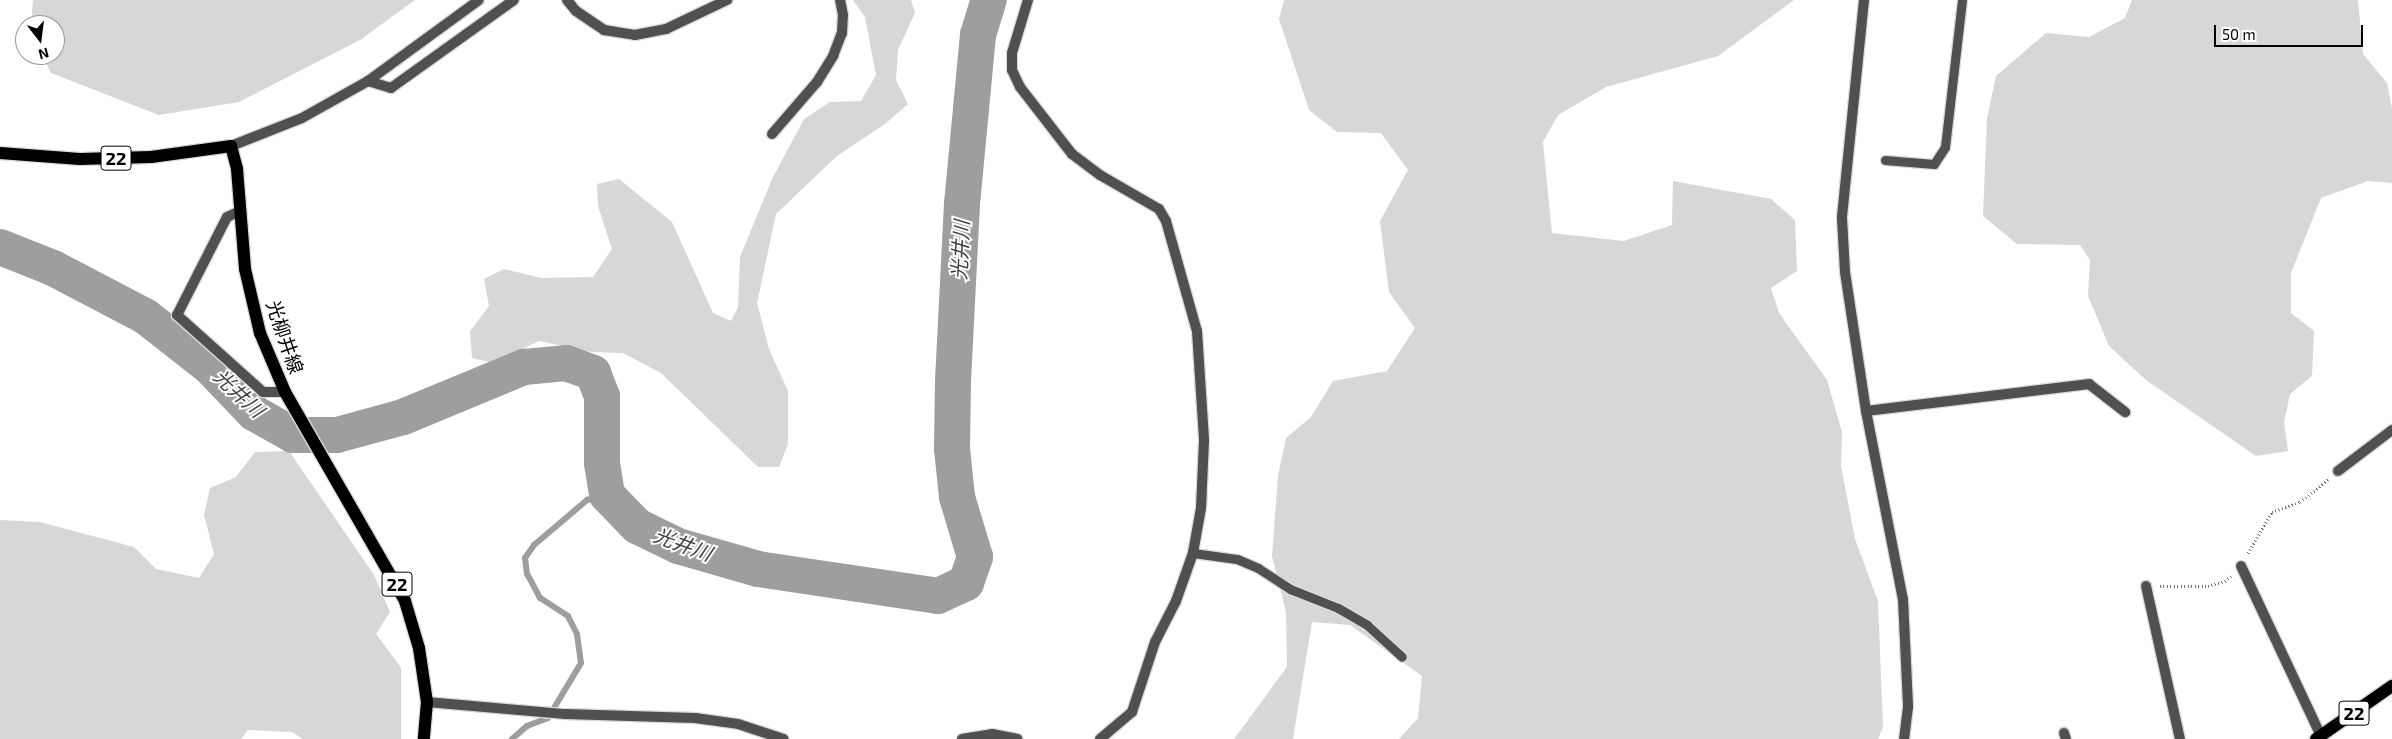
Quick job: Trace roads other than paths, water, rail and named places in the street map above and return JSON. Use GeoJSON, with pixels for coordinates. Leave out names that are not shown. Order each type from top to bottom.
{"type":"FeatureCollection","features":[{"type":"Feature","properties":{"kind":"main road","name":"22"},"geometry":{"type":"LineString","coordinates":[[0,153],[80,159],[151,157],[231,146]]}},
{"type":"Feature","properties":{"kind":"main road","name":"光柳井線"},"geometry":{"type":"LineString","coordinates":[[231,146],[237,169],[245,269],[260,333],[285,392],[315,447],[385,561],[405,600],[419,648],[427,702],[424,739]]}},
{"type":"Feature","properties":{"kind":"main road","name":"22"},"geometry":{"type":"LineString","coordinates":[[2318,737],[2392,686]]}},
{"type":"Feature","properties":{"kind":"street"},"geometry":{"type":"LineString","coordinates":[[231,146],[302,118],[368,81],[479,0]]}},
{"type":"Feature","properties":{"kind":"street"},"geometry":{"type":"LineString","coordinates":[[368,81],[391,88],[514,0]]}},
{"type":"Feature","properties":{"kind":"street"},"geometry":{"type":"LineString","coordinates":[[567,0],[576,11],[604,30],[635,35],[666,29],[727,0]]}},
{"type":"Feature","properties":{"kind":"street"},"geometry":{"type":"LineString","coordinates":[[772,134],[817,82],[833,56],[842,33],[843,15],[840,0]]}},
{"type":"Feature","properties":{"kind":"street"},"geometry":{"type":"LineString","coordinates":[[1028,0],[1012,53],[1012,70],[1020,87],[1072,154],[1100,175],[1159,209],[1166,221],[1191,301],[1197,331],[1204,440],[1201,508],[1193,553],[1176,601],[1155,642],[1132,712],[1100,739]]}},
{"type":"Feature","properties":{"kind":"street"},"geometry":{"type":"LineString","coordinates":[[1864,0],[1842,218],[1845,272],[1866,411],[1902,599],[1908,707],[1904,739]]}},
{"type":"Feature","properties":{"kind":"street"},"geometry":{"type":"LineString","coordinates":[[240,211],[227,218],[177,315],[263,392],[285,392]]}},
{"type":"Feature","properties":{"kind":"street"},"geometry":{"type":"LineString","coordinates":[[1866,411],[2089,384],[2125,412]]}},
{"type":"Feature","properties":{"kind":"street"},"geometry":{"type":"LineString","coordinates":[[2338,471],[2392,430]]}},
{"type":"Feature","properties":{"kind":"street"},"geometry":{"type":"LineString","coordinates":[[2241,566],[2318,737]]}},
{"type":"Feature","properties":{"kind":"street"},"geometry":{"type":"LineString","coordinates":[[2146,586],[2180,739]]}},
{"type":"Feature","properties":{"kind":"street"},"geometry":{"type":"LineString","coordinates":[[427,702],[565,714],[695,718],[738,724],[784,739]]}},
{"type":"Feature","properties":{"kind":"street"},"geometry":{"type":"LineString","coordinates":[[962,739],[992,734],[1018,739]]}},
{"type":"Feature","properties":{"kind":"lane"},"geometry":{"type":"LineString","coordinates":[[1885,160],[1934,164],[1945,147],[1962,0]]}},
{"type":"Feature","properties":{"kind":"lane"},"geometry":{"type":"LineString","coordinates":[[1193,553],[1238,559],[1258,568],[1290,589],[1338,608],[1367,625],[1402,657]]}},
{"type":"Feature","properties":{"kind":"waterway","name":"光井川"},"geometry":{"type":"LineString","coordinates":[[0,247],[53,268],[145,316],[210,367],[254,413],[293,435],[337,435],[403,417],[524,367],[566,363],[593,373],[602,396],[602,463],[607,495],[637,526],[678,546],[758,569],[938,596],[966,583],[975,557],[957,497],[952,449],[953,381],[962,204],[978,35],[989,0]]}},
{"type":"Feature","properties":{"kind":"waterway"},"geometry":{"type":"LineString","coordinates":[[512,739],[527,726],[548,718],[581,663],[577,634],[568,616],[540,598],[527,574],[525,558],[534,545],[587,500],[607,495]]}}]}
